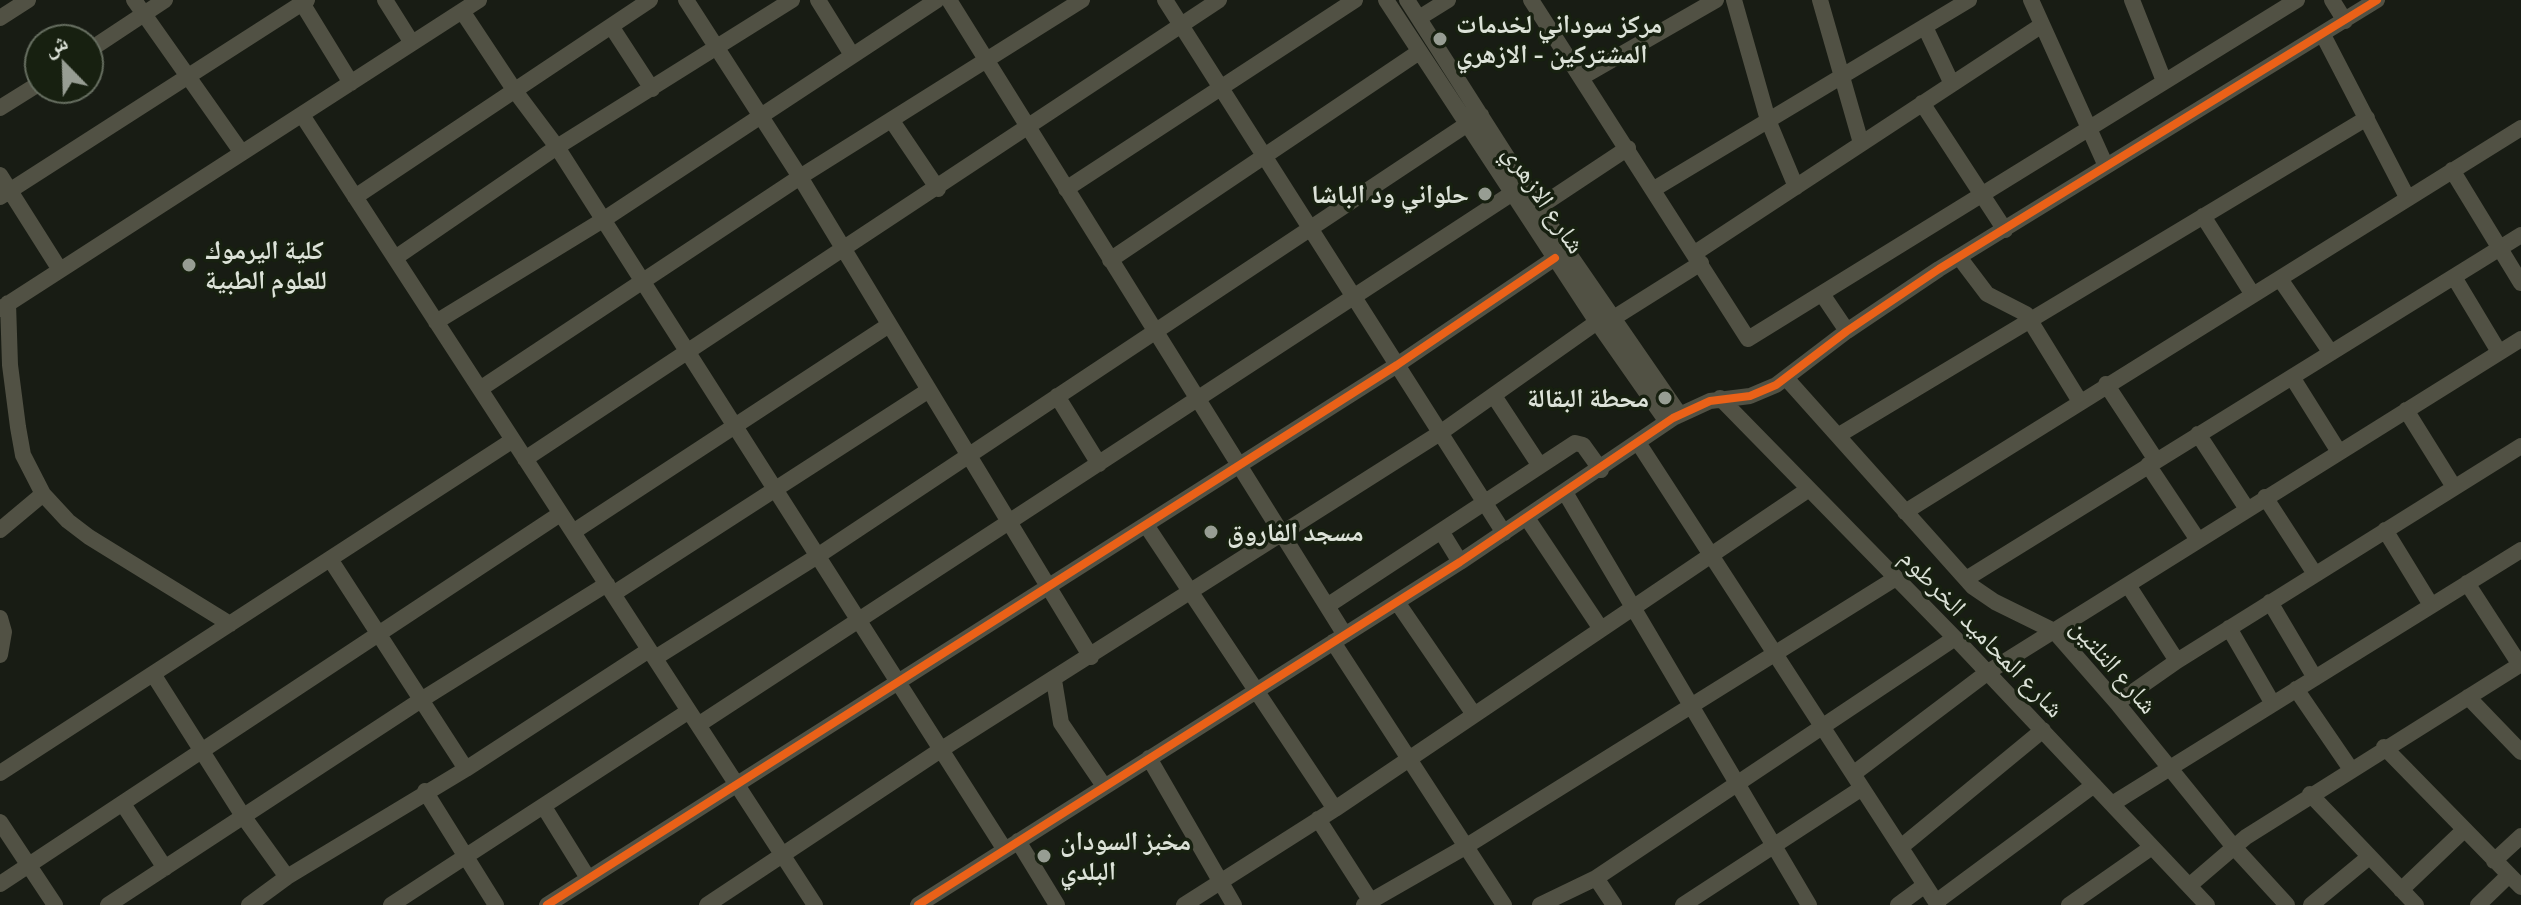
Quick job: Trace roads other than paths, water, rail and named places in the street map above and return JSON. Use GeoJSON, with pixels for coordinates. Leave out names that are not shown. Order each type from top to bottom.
{"type":"FeatureCollection","features":[{"type":"Feature","properties":{"kind":"street"},"geometry":{"type":"LineString","coordinates":[[2,13],[28,0]]}},
{"type":"Feature","properties":{"kind":"street"},"geometry":{"type":"LineString","coordinates":[[104,37],[139,7],[165,0]]}},
{"type":"Feature","properties":{"kind":"street"},"geometry":{"type":"LineString","coordinates":[[385,0],[412,43]]}},
{"type":"Feature","properties":{"kind":"street"},"geometry":{"type":"LineString","coordinates":[[230,624],[120,560],[68,521],[43,494],[23,455],[4,306],[479,0]]}},
{"type":"Feature","properties":{"kind":"street"},"geometry":{"type":"LineString","coordinates":[[355,197],[650,0]]}},
{"type":"Feature","properties":{"kind":"street"},"geometry":{"type":"LineString","coordinates":[[686,0],[800,177],[842,251],[1091,657]]}},
{"type":"Feature","properties":{"kind":"street"},"geometry":{"type":"LineString","coordinates":[[395,258],[557,147],[792,0]]}},
{"type":"Feature","properties":{"kind":"street"},"geometry":{"type":"LineString","coordinates":[[818,0],[852,55]]}},
{"type":"Feature","properties":{"kind":"street"},"geometry":{"type":"LineString","coordinates":[[436,322],[603,220],[937,0]]}},
{"type":"Feature","properties":{"kind":"street"},"geometry":{"type":"LineString","coordinates":[[949,0],[1327,606],[1339,639],[1408,759],[1504,905]]}},
{"type":"Feature","properties":{"kind":"street"},"geometry":{"type":"LineString","coordinates":[[480,389],[800,177],[1082,0]]}},
{"type":"Feature","properties":{"kind":"street"},"geometry":{"type":"LineString","coordinates":[[1165,0],[1504,533]]}},
{"type":"Feature","properties":{"kind":"street"},"geometry":{"type":"LineString","coordinates":[[525,459],[938,189],[1219,0]]}},
{"type":"Feature","properties":{"kind":"street"},"geometry":{"type":"LineString","coordinates":[[1066,189],[1222,90],[1355,0]]}},
{"type":"Feature","properties":{"kind":"street","name":"شارع الازهري"},"geometry":{"type":"LineString","coordinates":[[1386,0],[1419,52],[1539,207],[1604,321]]}},
{"type":"Feature","properties":{"kind":"street","name":"شارع الازهري"},"geometry":{"type":"LineString","coordinates":[[1407,0],[1511,194],[1673,419]]}},
{"type":"Feature","properties":{"kind":"street"},"geometry":{"type":"LineString","coordinates":[[1419,18],[1448,0]]}},
{"type":"Feature","properties":{"kind":"street"},"geometry":{"type":"LineString","coordinates":[[1531,0],[1748,339],[2297,0]]}},
{"type":"Feature","properties":{"kind":"street"},"geometry":{"type":"LineString","coordinates":[[1582,77],[1716,0]]}},
{"type":"Feature","properties":{"kind":"street"},"geometry":{"type":"LineString","coordinates":[[1734,0],[1768,120],[1796,187]]}},
{"type":"Feature","properties":{"kind":"street"},"geometry":{"type":"LineString","coordinates":[[1820,0],[1861,143]]}},
{"type":"Feature","properties":{"kind":"street"},"geometry":{"type":"LineString","coordinates":[[1654,189],[1969,0]]}},
{"type":"Feature","properties":{"kind":"street"},"geometry":{"type":"LineString","coordinates":[[2031,0],[2106,166]]}},
{"type":"Feature","properties":{"kind":"street"},"geometry":{"type":"LineString","coordinates":[[2332,0],[2345,21]]}},
{"type":"Feature","properties":{"kind":"street"},"geometry":{"type":"LineString","coordinates":[[918,905],[1566,494],[1673,419],[1720,398],[1755,394],[1786,378],[1847,331],[1959,257],[2377,0]]}},
{"type":"Feature","properties":{"kind":"street"},"geometry":{"type":"LineString","coordinates":[[2134,1],[2164,81]]}},
{"type":"Feature","properties":{"kind":"street"},"geometry":{"type":"LineString","coordinates":[[5,194],[304,2],[351,83]]}},
{"type":"Feature","properties":{"kind":"street"},"geometry":{"type":"LineString","coordinates":[[139,7],[242,153]]}},
{"type":"Feature","properties":{"kind":"street"},"geometry":{"type":"LineString","coordinates":[[462,11],[557,147],[731,426],[942,749],[1057,905]]}},
{"type":"Feature","properties":{"kind":"street"},"geometry":{"type":"LineString","coordinates":[[707,905],[942,749],[1440,433],[1698,258],[1796,187],[2042,25]]}},
{"type":"Feature","properties":{"kind":"street"},"geometry":{"type":"LineString","coordinates":[[611,26],[652,89]]}},
{"type":"Feature","properties":{"kind":"street"},"geometry":{"type":"LineString","coordinates":[[1925,27],[1952,84]]}},
{"type":"Feature","properties":{"kind":"street"},"geometry":{"type":"LineString","coordinates":[[2323,35],[2407,197]]}},
{"type":"Feature","properties":{"kind":"street"},"geometry":{"type":"LineString","coordinates":[[1110,260],[1419,52]]}},
{"type":"Feature","properties":{"kind":"street"},"geometry":{"type":"LineString","coordinates":[[0,108],[24,93]]}},
{"type":"Feature","properties":{"kind":"street"},"geometry":{"type":"LineString","coordinates":[[1922,103],[2005,230]]}},
{"type":"Feature","properties":{"kind":"street"},"geometry":{"type":"LineString","coordinates":[[302,115],[815,905]]}},
{"type":"Feature","properties":{"kind":"street"},"geometry":{"type":"LineString","coordinates":[[1839,435],[2367,118]]}},
{"type":"Feature","properties":{"kind":"street"},"geometry":{"type":"LineString","coordinates":[[249,905],[287,877],[425,791],[816,557],[1311,230],[1473,119]]}},
{"type":"Feature","properties":{"kind":"street"},"geometry":{"type":"LineString","coordinates":[[892,121],[938,189]]}},
{"type":"Feature","properties":{"kind":"street"},"geometry":{"type":"LineString","coordinates":[[1905,512],[2079,400],[2521,128]]}},
{"type":"Feature","properties":{"kind":"street"},"geometry":{"type":"LineString","coordinates":[[1539,207],[1628,148]]}},
{"type":"Feature","properties":{"kind":"street"},"geometry":{"type":"LineString","coordinates":[[2452,170],[2521,283]]}},
{"type":"Feature","properties":{"kind":"street"},"geometry":{"type":"LineString","coordinates":[[0,175],[5,194],[60,270]]}},
{"type":"Feature","properties":{"kind":"street"},"geometry":{"type":"LineString","coordinates":[[391,905],[544,807],[858,618],[1197,401],[1511,194]]}},
{"type":"Feature","properties":{"kind":"street"},"geometry":{"type":"LineString","coordinates":[[2203,216],[2253,295]]}},
{"type":"Feature","properties":{"kind":"street"},"geometry":{"type":"LineString","coordinates":[[1966,579],[2521,235]]}},
{"type":"Feature","properties":{"kind":"street"},"geometry":{"type":"LineString","coordinates":[[1959,257],[1987,294],[2021,308],[2079,400]]}},
{"type":"Feature","properties":{"kind":"street"},"geometry":{"type":"LineString","coordinates":[[547,905],[1240,466],[1555,258]]}},
{"type":"Feature","properties":{"kind":"street"},"geometry":{"type":"LineString","coordinates":[[2454,277],[2499,352]]}},
{"type":"Feature","properties":{"kind":"street"},"geometry":{"type":"LineString","coordinates":[[2280,279],[2331,353]]}},
{"type":"Feature","properties":{"kind":"street"},"geometry":{"type":"LineString","coordinates":[[1822,294],[1847,331]]}},
{"type":"Feature","properties":{"kind":"street"},"geometry":{"type":"LineString","coordinates":[[573,532],[889,325]]}},
{"type":"Feature","properties":{"kind":"street"},"geometry":{"type":"LineString","coordinates":[[1683,905],[1773,846],[1988,672],[2521,339]]}},
{"type":"Feature","properties":{"kind":"street"},"geometry":{"type":"LineString","coordinates":[[2292,377],[2339,452]]}},
{"type":"Feature","properties":{"kind":"street","name":"شارع التلتين"},"geometry":{"type":"LineString","coordinates":[[1786,378],[1966,579],[1995,602],[2054,631],[2233,846],[2287,905]]}},
{"type":"Feature","properties":{"kind":"street"},"geometry":{"type":"LineString","coordinates":[[2106,384],[2198,540]]}},
{"type":"Feature","properties":{"kind":"street"},"geometry":{"type":"LineString","coordinates":[[108,905],[421,700],[774,492],[929,390]]}},
{"type":"Feature","properties":{"kind":"street"},"geometry":{"type":"LineString","coordinates":[[1057,396],[1099,464]]}},
{"type":"Feature","properties":{"kind":"street"},"geometry":{"type":"LineString","coordinates":[[1494,396],[1540,466]]}},
{"type":"Feature","properties":{"kind":"street","name":"شارع المحاميد الخرطوم"},"geometry":{"type":"LineString","coordinates":[[1720,398],[1988,672],[2190,885],[2200,903]]}},
{"type":"Feature","properties":{"kind":"street"},"geometry":{"type":"LineString","coordinates":[[2406,410],[2454,487]]}},
{"type":"Feature","properties":{"kind":"street"},"geometry":{"type":"LineString","coordinates":[[2198,434],[2247,509]]}},
{"type":"Feature","properties":{"kind":"street"},"geometry":{"type":"LineString","coordinates":[[0,773],[513,440]]}},
{"type":"Feature","properties":{"kind":"street"},"geometry":{"type":"LineString","coordinates":[[1327,606],[1577,442],[1601,470]]}},
{"type":"Feature","properties":{"kind":"street"},"geometry":{"type":"LineString","coordinates":[[1639,444],[1937,904],[2094,785]]}},
{"type":"Feature","properties":{"kind":"street"},"geometry":{"type":"LineString","coordinates":[[2117,703],[2177,661],[2521,446]]}},
{"type":"Feature","properties":{"kind":"street"},"geometry":{"type":"LineString","coordinates":[[1184,905],[1335,809],[1809,489]]}},
{"type":"Feature","properties":{"kind":"street"},"geometry":{"type":"LineString","coordinates":[[0,530],[43,494]]}},
{"type":"Feature","properties":{"kind":"street"},"geometry":{"type":"LineString","coordinates":[[1566,494],[1809,905]]}},
{"type":"Feature","properties":{"kind":"street"},"geometry":{"type":"LineString","coordinates":[[2265,497],[2315,574]]}},
{"type":"Feature","properties":{"kind":"street"},"geometry":{"type":"LineString","coordinates":[[0,884],[560,514]]}},
{"type":"Feature","properties":{"kind":"street"},"geometry":{"type":"LineString","coordinates":[[1527,518],[1601,629]]}},
{"type":"Feature","properties":{"kind":"street"},"geometry":{"type":"LineString","coordinates":[[1146,525],[1335,809]]}},
{"type":"Feature","properties":{"kind":"street"},"geometry":{"type":"LineString","coordinates":[[2385,530],[2431,605]]}},
{"type":"Feature","properties":{"kind":"street"},"geometry":{"type":"LineString","coordinates":[[1441,531],[1460,562]]}},
{"type":"Feature","properties":{"kind":"street"},"geometry":{"type":"LineString","coordinates":[[2112,804],[2521,550]]}},
{"type":"Feature","properties":{"kind":"street"},"geometry":{"type":"LineString","coordinates":[[330,559],[466,769]]}},
{"type":"Feature","properties":{"kind":"street"},"geometry":{"type":"LineString","coordinates":[[1318,819],[1367,903],[1465,847],[1896,578]]}},
{"type":"Feature","properties":{"kind":"street"},"geometry":{"type":"LineString","coordinates":[[2190,885],[2233,846],[2310,794],[2520,664],[2467,583]]}},
{"type":"Feature","properties":{"kind":"street"},"geometry":{"type":"LineString","coordinates":[[2128,585],[2177,661]]}},
{"type":"Feature","properties":{"kind":"street"},"geometry":{"type":"LineString","coordinates":[[1397,602],[1473,713]]}},
{"type":"Feature","properties":{"kind":"street"},"geometry":{"type":"LineString","coordinates":[[2270,602],[2315,678]]}},
{"type":"Feature","properties":{"kind":"street"},"geometry":{"type":"LineString","coordinates":[[0,618],[4,632],[0,655]]}},
{"type":"Feature","properties":{"kind":"street"},"geometry":{"type":"LineString","coordinates":[[2229,628],[2273,704]]}},
{"type":"Feature","properties":{"kind":"street"},"geometry":{"type":"LineString","coordinates":[[1540,905],[1596,878],[1955,638]]}},
{"type":"Feature","properties":{"kind":"street"},"geometry":{"type":"LineString","coordinates":[[153,674],[243,816],[287,877]]}},
{"type":"Feature","properties":{"kind":"street"},"geometry":{"type":"LineString","coordinates":[[1054,680],[1061,723],[1104,786]]}},
{"type":"Feature","properties":{"kind":"street"},"geometry":{"type":"LineString","coordinates":[[2296,689],[2350,768]]}},
{"type":"Feature","properties":{"kind":"street"},"geometry":{"type":"LineString","coordinates":[[2468,697],[2521,752]]}},
{"type":"Feature","properties":{"kind":"street"},"geometry":{"type":"LineString","coordinates":[[1901,847],[2043,730]]}},
{"type":"Feature","properties":{"kind":"street"},"geometry":{"type":"LineString","coordinates":[[2384,747],[2515,882],[2478,905]]}},
{"type":"Feature","properties":{"kind":"street"},"geometry":{"type":"LineString","coordinates":[[1149,758],[1234,905]]}},
{"type":"Feature","properties":{"kind":"street"},"geometry":{"type":"LineString","coordinates":[[425,791],[496,905]]}},
{"type":"Feature","properties":{"kind":"street"},"geometry":{"type":"LineString","coordinates":[[2310,794],[2416,905]]}},
{"type":"Feature","properties":{"kind":"street"},"geometry":{"type":"LineString","coordinates":[[123,804],[165,868]]}},
{"type":"Feature","properties":{"kind":"street"},"geometry":{"type":"LineString","coordinates":[[544,807],[588,878]]}},
{"type":"Feature","properties":{"kind":"street"},"geometry":{"type":"LineString","coordinates":[[0,822],[55,905]]}},
{"type":"Feature","properties":{"kind":"street"},"geometry":{"type":"LineString","coordinates":[[2401,890],[2464,830]]}},
{"type":"Feature","properties":{"kind":"street"},"geometry":{"type":"LineString","coordinates":[[2494,861],[2521,836]]}},
{"type":"Feature","properties":{"kind":"street"},"geometry":{"type":"LineString","coordinates":[[2069,905],[2152,847]]}},
{"type":"Feature","properties":{"kind":"street"},"geometry":{"type":"LineString","coordinates":[[2311,905],[2369,857]]}},
{"type":"Feature","properties":{"kind":"street"},"geometry":{"type":"LineString","coordinates":[[1596,878],[1614,905]]}},
{"type":"Feature","properties":{"kind":"street"},"geometry":{"type":"LineString","coordinates":[[1898,905],[1925,885]]}},
{"type":"Feature","properties":{"kind":"place","name":"مركز سوداني لخدمات المشتركين - الازهري"},"geometry":{"type":"Point","coordinates":[1440,39]}},
{"type":"Feature","properties":{"kind":"place","name":"حلواني ود الباشا"},"geometry":{"type":"Point","coordinates":[1485,194]}},
{"type":"Feature","properties":{"kind":"place","name":"كلية اليرموك للعلوم الطبية"},"geometry":{"type":"Point","coordinates":[189,265]}},
{"type":"Feature","properties":{"kind":"place","name":"محطة البقالة"},"geometry":{"type":"Point","coordinates":[1665,398]}},
{"type":"Feature","properties":{"kind":"place","name":"مسجد الفاروق"},"geometry":{"type":"Point","coordinates":[1211,532]}},
{"type":"Feature","properties":{"kind":"place","name":"مخبز السودان البلدي"},"geometry":{"type":"Point","coordinates":[1044,856]}}]}
